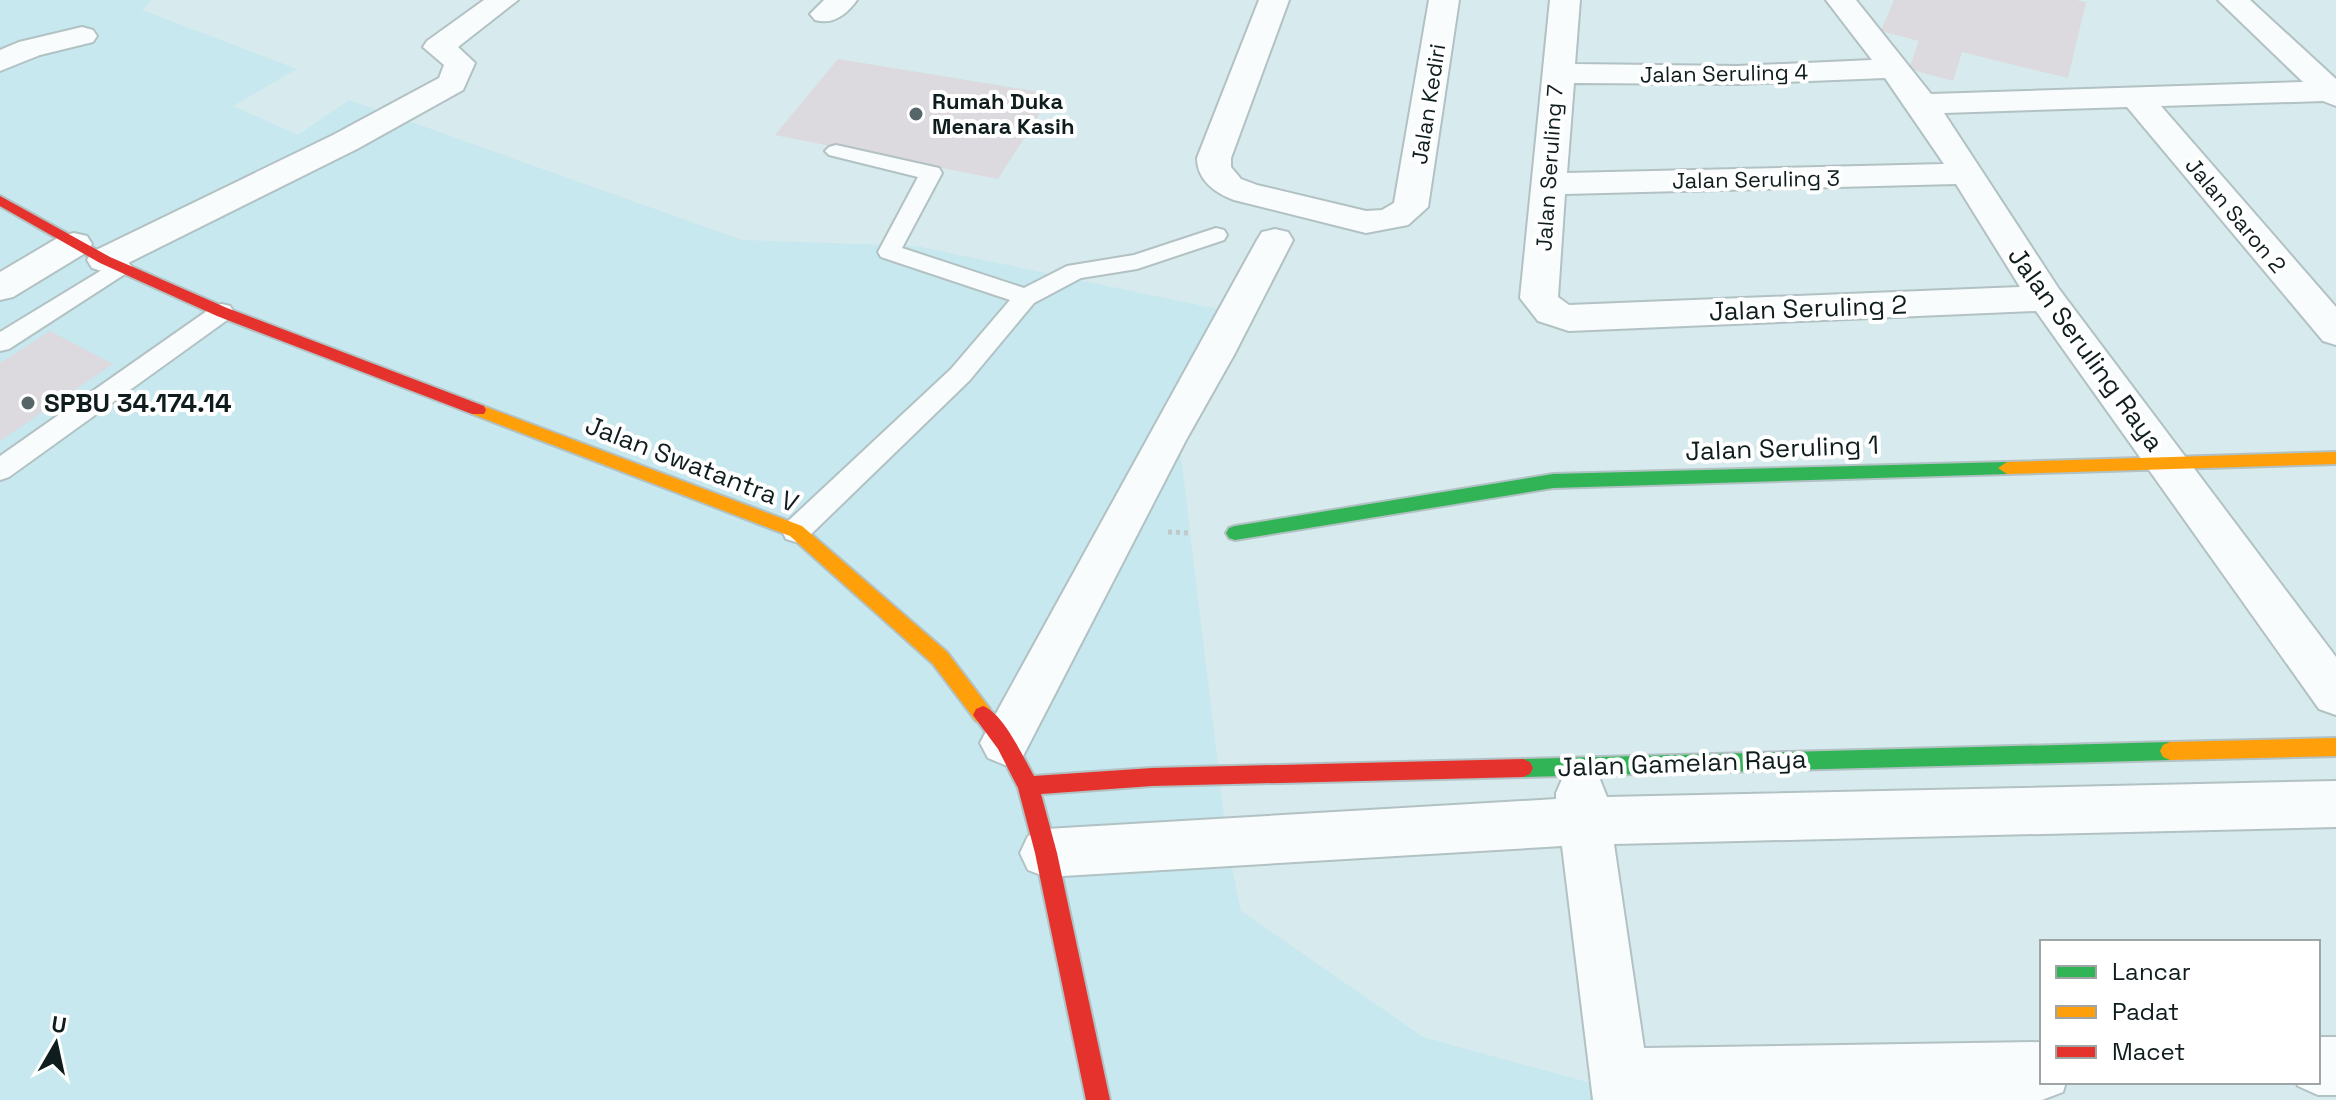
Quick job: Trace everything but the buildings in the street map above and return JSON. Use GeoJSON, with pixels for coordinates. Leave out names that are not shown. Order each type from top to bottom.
{"type":"FeatureCollection","features":[{"type":"Feature","properties":{"kind":"street"},"geometry":{"type":"LineString","coordinates":[[0,288],[100,257],[345,142],[452,83],[460,63],[438,47],[503,0]]}},
{"type":"Feature","properties":{"kind":"street","name":"Jalan Kediri"},"geometry":{"type":"LineString","coordinates":[[1274,0],[1214,158],[1214,169],[1229,186],[1366,222],[1384,222],[1399,218],[1411,207],[1444,0]]}},
{"type":"Feature","properties":{"kind":"street","name":"Jalan Seruling 7"},"geometry":{"type":"LineString","coordinates":[[1565,0],[1539,298],[1544,308],[1569,318]]}},
{"type":"Feature","properties":{"kind":"street","name":"Jalan Seruling Raya"},"geometry":{"type":"LineString","coordinates":[[1841,0],[1922,104],[2046,298],[2336,694]]}},
{"type":"Feature","properties":{"kind":"street"},"geometry":{"type":"LineString","coordinates":[[2233,0],[2333,93]]}},
{"type":"Feature","properties":{"kind":"street"},"geometry":{"type":"LineString","coordinates":[[0,62],[30,48],[82,36]]}},
{"type":"Feature","properties":{"kind":"street","name":"Jalan Seruling 4"},"geometry":{"type":"LineString","coordinates":[[1557,73],[1738,75],[1892,68]]}},
{"type":"Feature","properties":{"kind":"street"},"geometry":{"type":"LineString","coordinates":[[1922,104],[2333,93]]}},
{"type":"Feature","properties":{"kind":"street","name":"Jalan Saron 2"},"geometry":{"type":"LineString","coordinates":[[2136,97],[2336,332]]}},
{"type":"Feature","properties":{"kind":"street","name":"Jalan Seruling 3"},"geometry":{"type":"LineString","coordinates":[[1548,184],[1964,174]]}},
{"type":"Feature","properties":{"kind":"street","name":"Jalan Swatantra V"},"geometry":{"type":"LineString","coordinates":[[0,200],[100,257],[222,312],[796,531],[940,658],[1005,743],[1028,786],[1046,853],[1098,1100]]}},
{"type":"Feature","properties":{"kind":"street"},"geometry":{"type":"LineString","coordinates":[[1005,743],[1123,518],[1275,240]]}},
{"type":"Feature","properties":{"kind":"street","name":"Jalan Seruling 2"},"geometry":{"type":"LineString","coordinates":[[1569,318],[2046,298]]}},
{"type":"Feature","properties":{"kind":"street","name":"Jalan Seruling 1"},"geometry":{"type":"LineString","coordinates":[[1235,533],[1553,481],[2336,458]]}},
{"type":"Feature","properties":{"kind":"street","name":"Jalan Gamelan Raya"},"geometry":{"type":"LineString","coordinates":[[1028,786],[1152,777],[2182,748],[2336,747]]}},
{"type":"Feature","properties":{"kind":"street"},"geometry":{"type":"LineString","coordinates":[[1577,767],[1620,1089],[2040,1071]]}},
{"type":"Feature","properties":{"kind":"street","name":"Jalan Gamelan Raya"},"geometry":{"type":"LineString","coordinates":[[1046,853],[1585,821],[2336,804]]}},
{"type":"Feature","properties":{"kind":"lane"},"geometry":{"type":"LineString","coordinates":[[836,151],[931,173],[889,252],[1026,297]]}},
{"type":"Feature","properties":{"kind":"lane"},"geometry":{"type":"LineString","coordinates":[[796,531],[960,375],[1026,297],[1075,271],[1137,262],[1216,235]]}},
{"type":"Feature","properties":{"kind":"lane"},"geometry":{"type":"LineString","coordinates":[[0,343],[100,257]]}},
{"type":"Feature","properties":{"kind":"lane"},"geometry":{"type":"LineString","coordinates":[[0,470],[222,312]]}},
{"type":"Feature","properties":{"kind":"shaded area"},"geometry":{"type":"Polygon","coordinates":[[[0,0],[151,0],[142,10],[297,69],[233,106],[298,135],[349,100],[742,240],[916,246],[1227,311],[1179,440],[1228,849],[1241,911],[1423,1037],[1619,1091],[1621,1100],[0,1100],[0,0]]]}},
{"type":"Feature","properties":{"kind":"traffic: fast"},"geometry":{"type":"LineString","coordinates":[[1235,533],[1553,481],[2007,468]]}},
{"type":"Feature","properties":{"kind":"traffic: fast"},"geometry":{"type":"LineString","coordinates":[[1523,768],[2170,751]]}},
{"type":"Feature","properties":{"kind":"traffic: slow"},"geometry":{"type":"LineString","coordinates":[[478,410],[796,531],[940,658],[983,715]]}},
{"type":"Feature","properties":{"kind":"traffic: slow"},"geometry":{"type":"LineString","coordinates":[[2007,468],[2336,458]]}},
{"type":"Feature","properties":{"kind":"traffic: slow"},"geometry":{"type":"LineString","coordinates":[[2170,751],[2336,747]]}},
{"type":"Feature","properties":{"kind":"traffic: jam"},"geometry":{"type":"LineString","coordinates":[[0,200],[105,260],[222,312],[478,410]]}},
{"type":"Feature","properties":{"kind":"traffic: jam"},"geometry":{"type":"LineString","coordinates":[[983,715],[1005,743],[1028,786],[1046,853],[1098,1100]]}},
{"type":"Feature","properties":{"kind":"traffic: jam"},"geometry":{"type":"LineString","coordinates":[[1028,786],[1152,777],[1523,768]]}},
{"type":"Feature","properties":{"kind":"place","name":"Rumah Duka Menara Kasih"},"geometry":{"type":"Point","coordinates":[916,114]}},
{"type":"Feature","properties":{"kind":"place","name":"SPBU 34.174.14"},"geometry":{"type":"Point","coordinates":[28,403]}}]}
